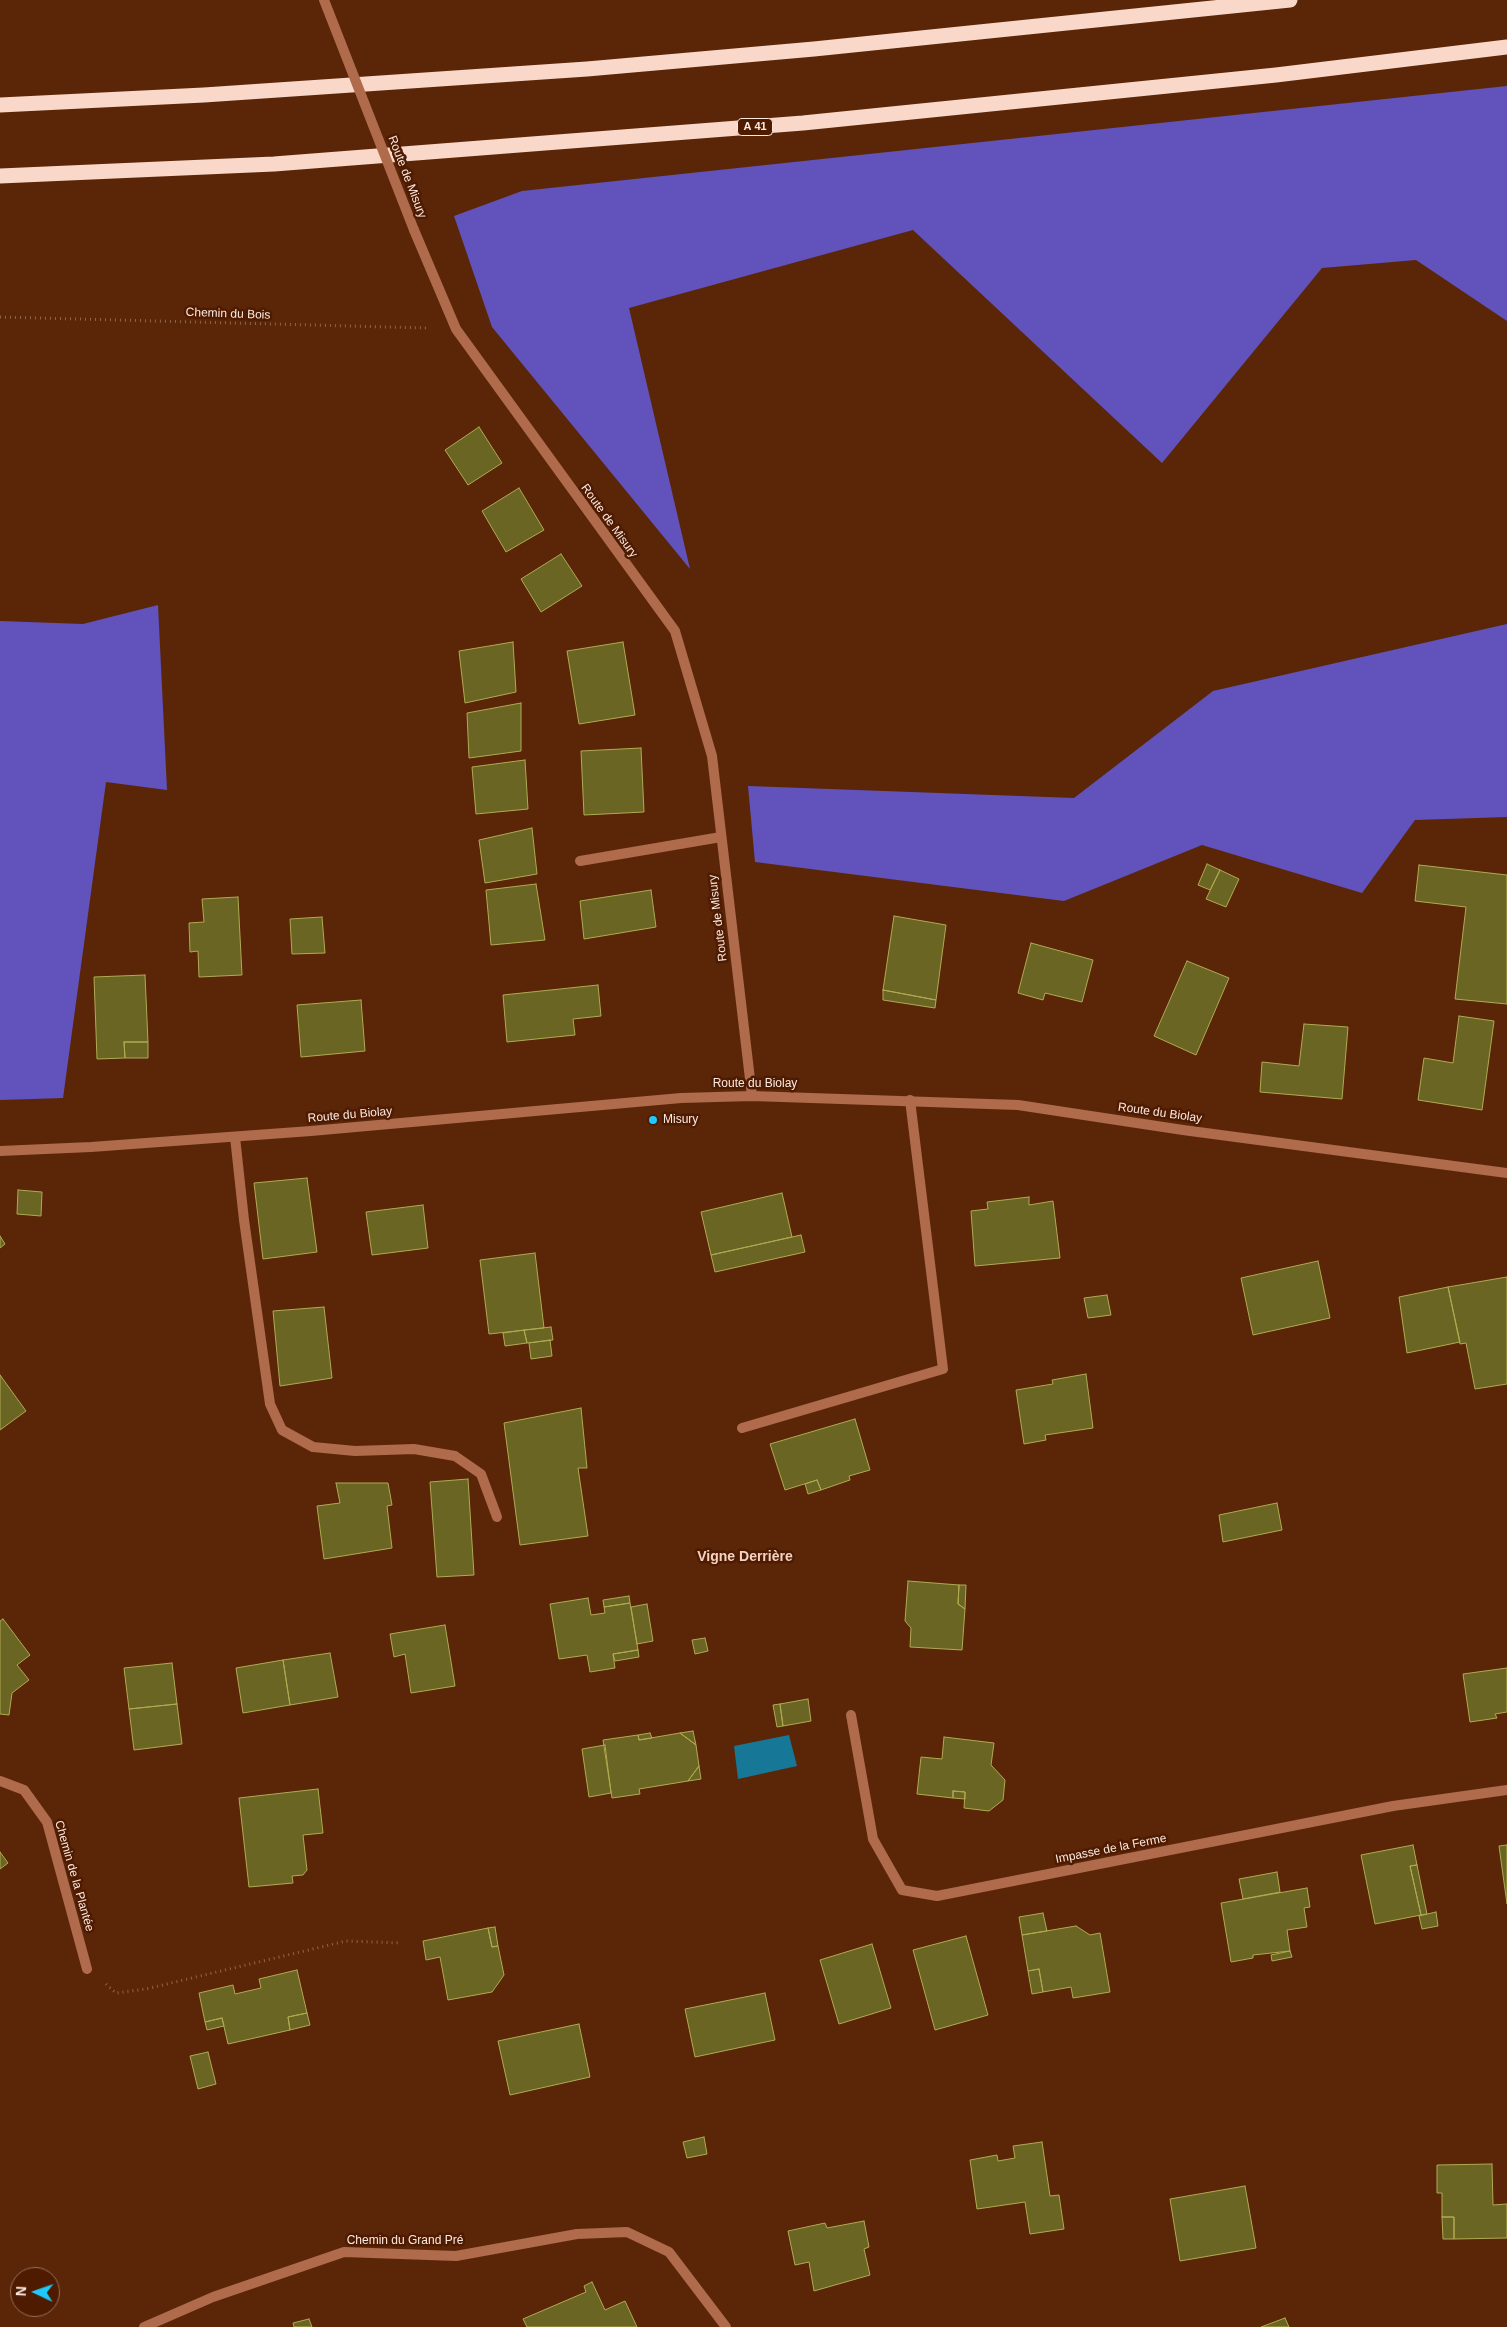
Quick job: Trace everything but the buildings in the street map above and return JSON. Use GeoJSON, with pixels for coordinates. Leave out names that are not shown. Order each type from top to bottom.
{"type":"FeatureCollection","features":[{"type":"Feature","properties":{"kind":"highway"},"geometry":{"type":"LineString","coordinates":[[0,105],[204,96],[587,69],[814,49],[1290,0]]}},
{"type":"Feature","properties":{"kind":"highway","name":"A 41"},"geometry":{"type":"LineString","coordinates":[[0,176],[274,164],[804,123],[1276,75],[1507,47]]}},
{"type":"Feature","properties":{"kind":"street","name":"Route de Misury"},"geometry":{"type":"LineString","coordinates":[[324,0],[414,230],[456,329],[675,632],[712,756],[752,1096]]}},
{"type":"Feature","properties":{"kind":"street"},"geometry":{"type":"LineString","coordinates":[[580,861],[721,837]]}},
{"type":"Feature","properties":{"kind":"street","name":"Route du Biolay"},"geometry":{"type":"LineString","coordinates":[[0,1151],[91,1148],[681,1098],[752,1096],[1018,1105],[1183,1130],[1507,1173]]}},
{"type":"Feature","properties":{"kind":"street"},"geometry":{"type":"LineString","coordinates":[[742,1428],[943,1369],[910,1100]]}},
{"type":"Feature","properties":{"kind":"street"},"geometry":{"type":"LineString","coordinates":[[235,1136],[244,1220],[270,1404],[282,1430],[314,1447],[355,1451],[414,1449],[455,1456],[481,1474],[497,1517]]}},
{"type":"Feature","properties":{"kind":"street","name":"Impasse de la Ferme"},"geometry":{"type":"LineString","coordinates":[[851,1714],[874,1839],[902,1890],[937,1896],[1394,1806],[1507,1790]]}},
{"type":"Feature","properties":{"kind":"street","name":"Chemin de la Plantée"},"geometry":{"type":"LineString","coordinates":[[0,1781],[24,1790],[47,1822],[87,1969]]}},
{"type":"Feature","properties":{"kind":"street","name":"Chemin du Grand Pré"},"geometry":{"type":"LineString","coordinates":[[144,2327],[213,2296],[344,2252],[456,2256],[577,2234],[627,2232],[669,2252],[726,2327]]}},
{"type":"Feature","properties":{"kind":"path","name":"Chemin du Bois"},"geometry":{"type":"LineString","coordinates":[[0,317],[456,329]]}},
{"type":"Feature","properties":{"kind":"path"},"geometry":{"type":"LineString","coordinates":[[87,1969],[116,1993],[146,1989],[346,1941],[401,1944]]}},
{"type":"Feature","properties":{"kind":"shaded area"},"geometry":{"type":"Polygon","coordinates":[[[1507,86],[1507,321],[1416,260],[1322,268],[1162,463],[913,230],[629,308],[690,569],[492,327],[454,216],[522,191],[1507,86]]]}},
{"type":"Feature","properties":{"kind":"shaded area"},"geometry":{"type":"Polygon","coordinates":[[[158,605],[167,790],[106,782],[63,1098],[0,1100],[0,621],[83,624],[158,605]]]}},
{"type":"Feature","properties":{"kind":"shaded area"},"geometry":{"type":"Polygon","coordinates":[[[1507,624],[1507,817],[1415,820],[1362,893],[1202,845],[1064,901],[755,862],[748,786],[1074,798],[1213,691],[1507,624]]]}},
{"type":"Feature","properties":{"kind":"water"},"geometry":{"type":"Polygon","coordinates":[[[789,1735],[797,1766],[738,1779],[734,1746],[789,1735]]]}},
{"type":"Feature","properties":{"kind":"place","name":"Misury"},"geometry":{"type":"Point","coordinates":[653,1120]}},
{"type":"Feature","properties":{"kind":"district","name":"Vigne Derrière"},"geometry":{"type":"Point","coordinates":[745,1557]}}]}
